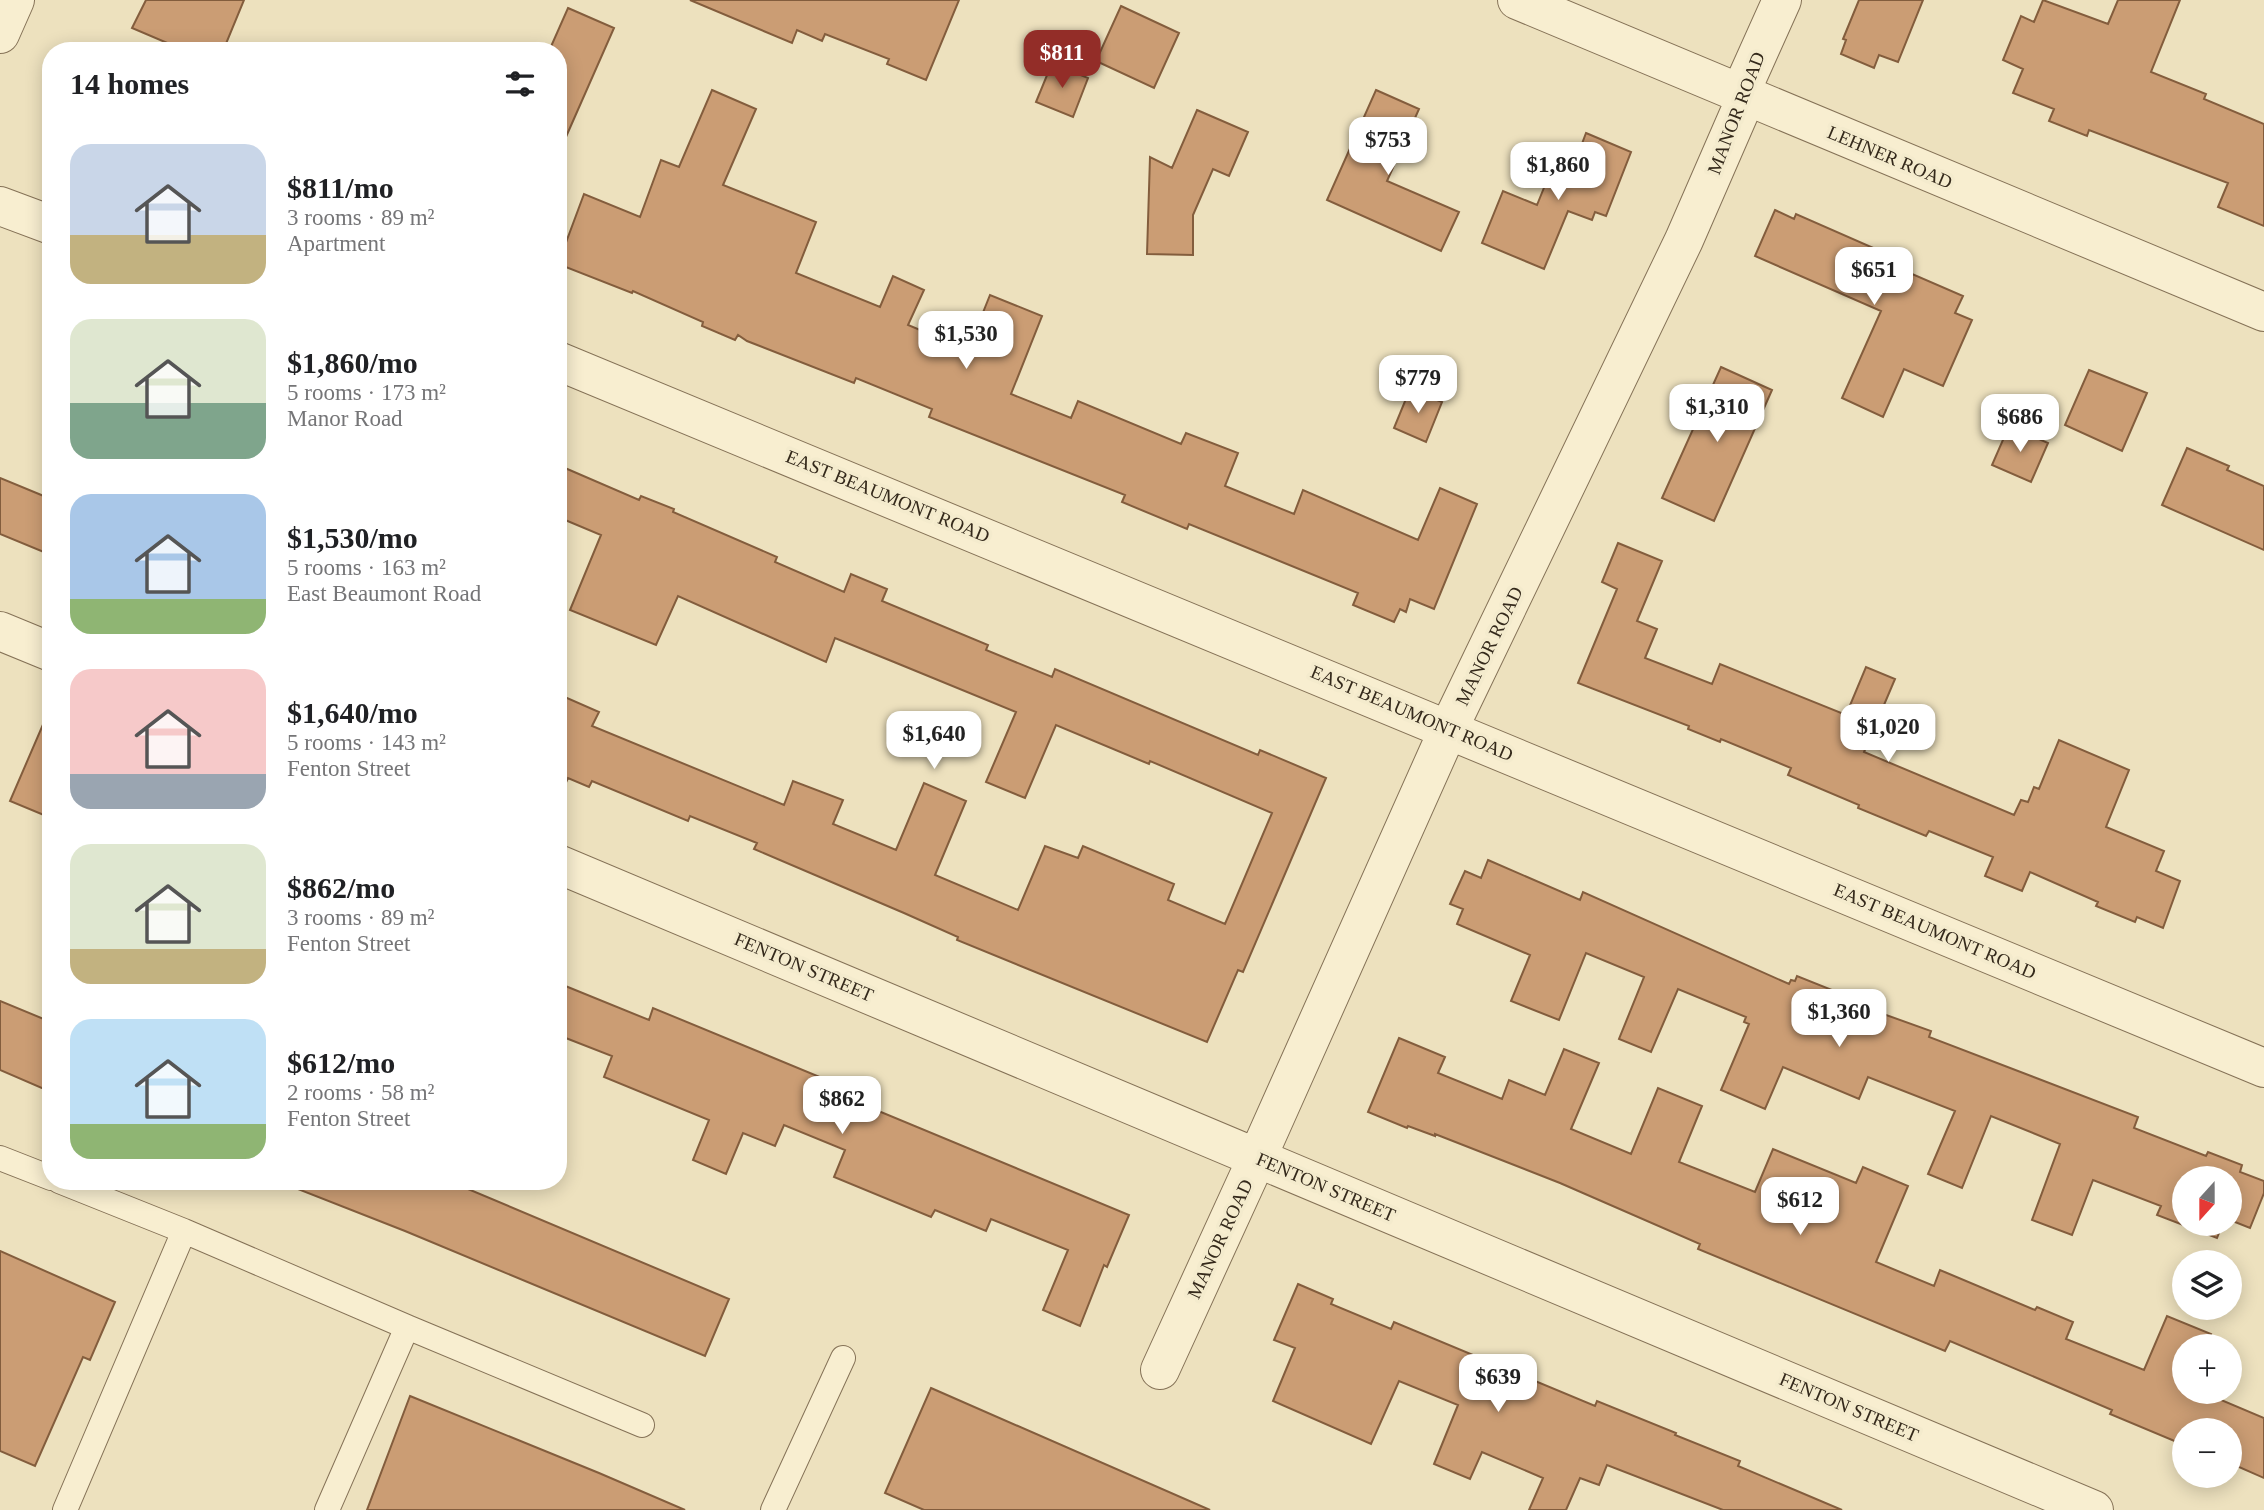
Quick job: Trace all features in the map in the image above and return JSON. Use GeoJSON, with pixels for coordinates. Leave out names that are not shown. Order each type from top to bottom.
{"type":"FeatureCollection","features":[{"type":"Feature","properties":{"kind":"street"},"geometry":{"type":"LineString","coordinates":[[0,34],[15,0]]}},
{"type":"Feature","properties":{"kind":"street","name":"LEHNER ROAD"},"geometry":{"type":"LineString","coordinates":[[1517,0],[2264,312]]}},
{"type":"Feature","properties":{"kind":"street","name":"MANOR ROAD"},"geometry":{"type":"LineString","coordinates":[[1160,1370],[1449,729],[1684,240],[1741,109],[1747,78],[1782,0]]}},
{"type":"Feature","properties":{"kind":"street"},"geometry":{"type":"LineString","coordinates":[[0,206],[42,222]]}},
{"type":"Feature","properties":{"kind":"street","name":"EAST BEAUMONT ROAD"},"geometry":{"type":"LineString","coordinates":[[567,365],[2264,1068]]}},
{"type":"Feature","properties":{"kind":"street"},"geometry":{"type":"LineString","coordinates":[[0,631],[42,648]]}},
{"type":"Feature","properties":{"kind":"street","name":"FENTON STREET"},"geometry":{"type":"LineString","coordinates":[[567,868],[2094,1510]]}},
{"type":"Feature","properties":{"kind":"lane"},"geometry":{"type":"LineString","coordinates":[[0,1158],[42,1174]]}},
{"type":"Feature","properties":{"kind":"lane"},"geometry":{"type":"LineString","coordinates":[[82,1190],[642,1425]]}},
{"type":"Feature","properties":{"kind":"lane"},"geometry":{"type":"LineString","coordinates":[[65,1510],[184,1231]]}},
{"type":"Feature","properties":{"kind":"lane"},"geometry":{"type":"LineString","coordinates":[[327,1510],[407,1327]]}},
{"type":"Feature","properties":{"kind":"lane"},"geometry":{"type":"LineString","coordinates":[[773,1510],[842,1358]]}},
{"type":"Feature","properties":{"kind":"building"},"geometry":{"type":"Polygon","coordinates":[[[146,0],[244,0],[227,42],[165,42],[132,28],[146,0]]]}},
{"type":"Feature","properties":{"kind":"building"},"geometry":{"type":"Polygon","coordinates":[[[690,0],[959,0],[926,80],[887,64],[889,59],[825,34],[822,41],[797,30],[792,43],[690,0]]]}},
{"type":"Feature","properties":{"kind":"building"},"geometry":{"type":"Polygon","coordinates":[[[1859,0],[1923,0],[1898,62],[1879,55],[1874,68],[1841,54],[1846,40],[1843,39],[1859,0]]]}},
{"type":"Feature","properties":{"kind":"building"},"geometry":{"type":"Polygon","coordinates":[[[2043,0],[2108,24],[2118,0],[2180,0],[2151,72],[2206,94],[2204,99],[2264,124],[2264,226],[2218,207],[2228,183],[2089,130],[2087,136],[2049,121],[2054,109],[2013,93],[2023,69],[2003,60],[2021,16],[2034,22],[2043,0]]]}},
{"type":"Feature","properties":{"kind":"building"},"geometry":{"type":"Polygon","coordinates":[[[1121,6],[1179,33],[1154,88],[1096,61],[1121,6]]]}},
{"type":"Feature","properties":{"kind":"building"},"geometry":{"type":"Polygon","coordinates":[[[568,8],[614,28],[567,135],[567,42],[553,42],[568,8]]]}},
{"type":"Feature","properties":{"kind":"building"},"geometry":{"type":"Polygon","coordinates":[[[1052,63],[1088,78],[1073,117],[1036,102],[1052,63]]]}},
{"type":"Feature","properties":{"kind":"building"},"geometry":{"type":"Polygon","coordinates":[[[712,90],[756,109],[723,185],[816,222],[796,273],[880,307],[893,276],[924,290],[908,325],[968,350],[990,295],[1042,316],[1011,394],[1071,418],[1078,401],[1181,444],[1186,433],[1238,453],[1225,486],[1294,514],[1303,490],[1418,540],[1440,488],[1477,504],[1434,609],[1410,599],[1406,612],[1400,609],[1394,622],[1353,605],[1358,593],[1189,524],[1187,529],[1122,502],[1125,495],[929,417],[932,409],[856,378],[854,383],[747,341],[738,335],[735,340],[702,326],[703,322],[633,291],[632,293],[567,268],[567,240],[584,194],[640,217],[661,160],[679,167],[712,90]]]}},
{"type":"Feature","properties":{"kind":"building"},"geometry":{"type":"Polygon","coordinates":[[[1376,90],[1419,109],[1387,181],[1459,212],[1441,251],[1327,200],[1376,90]]]}},
{"type":"Feature","properties":{"kind":"building"},"geometry":{"type":"Polygon","coordinates":[[[1197,110],[1248,132],[1229,176],[1213,169],[1193,215],[1193,255],[1147,254],[1150,157],[1172,168],[1197,110]]]}},
{"type":"Feature","properties":{"kind":"building"},"geometry":{"type":"Polygon","coordinates":[[[1586,133],[1631,152],[1606,216],[1595,212],[1592,220],[1568,211],[1544,269],[1482,243],[1503,191],[1537,205],[1556,158],[1574,165],[1586,133]]]}},
{"type":"Feature","properties":{"kind":"building"},"geometry":{"type":"Polygon","coordinates":[[[1775,210],[1794,219],[1796,214],[1878,250],[1875,258],[1963,296],[1955,313],[1972,320],[1943,386],[1904,369],[1883,417],[1842,398],[1881,311],[1755,256],[1775,210]]]}},
{"type":"Feature","properties":{"kind":"building"},"geometry":{"type":"Polygon","coordinates":[[[1721,367],[1772,390],[1714,521],[1662,498],[1721,367]]]}},
{"type":"Feature","properties":{"kind":"building"},"geometry":{"type":"Polygon","coordinates":[[[2089,370],[2147,393],[2122,451],[2065,425],[2089,370]]]}},
{"type":"Feature","properties":{"kind":"building"},"geometry":{"type":"Polygon","coordinates":[[[1410,389],[1442,402],[1426,442],[1394,428],[1410,389]]]}},
{"type":"Feature","properties":{"kind":"building"},"geometry":{"type":"Polygon","coordinates":[[[2009,426],[2048,443],[2031,482],[1992,465],[2009,426]]]}},
{"type":"Feature","properties":{"kind":"building"},"geometry":{"type":"Polygon","coordinates":[[[2187,448],[2229,466],[2227,470],[2264,486],[2264,550],[2162,505],[2187,448]]]}},
{"type":"Feature","properties":{"kind":"building"},"geometry":{"type":"Polygon","coordinates":[[[567,469],[639,500],[641,496],[674,509],[673,512],[777,557],[775,562],[844,592],[851,574],[887,589],[882,601],[988,645],[986,650],[1052,677],[1055,669],[1258,755],[1260,750],[1326,778],[1243,972],[1238,970],[1207,1042],[957,940],[958,937],[754,849],[757,843],[690,816],[688,821],[592,781],[589,787],[568,778],[567,780],[567,698],[599,712],[592,726],[784,805],[793,781],[843,800],[833,824],[896,850],[924,783],[966,801],[935,875],[1018,910],[1045,846],[1078,858],[1083,846],[1174,884],[1168,900],[1225,924],[1272,813],[1150,761],[1149,764],[1056,725],[1025,798],[986,782],[1016,712],[835,638],[826,662],[678,596],[656,645],[570,610],[601,535],[567,521],[567,469]]]}},
{"type":"Feature","properties":{"kind":"building"},"geometry":{"type":"Polygon","coordinates":[[[0,478],[42,495],[42,551],[0,534],[0,478]]]}},
{"type":"Feature","properties":{"kind":"building"},"geometry":{"type":"Polygon","coordinates":[[[1618,543],[1662,561],[1637,621],[1657,629],[1645,658],[1712,684],[1720,664],[1846,715],[1866,667],[1895,679],[1864,752],[2014,815],[2021,800],[2028,802],[2034,787],[2039,789],[2059,740],[2129,770],[2106,827],[2164,851],[2156,871],[2180,881],[2163,928],[2137,917],[2135,922],[2096,906],[2098,902],[2030,872],[2022,891],[1985,876],[1993,857],[1929,831],[1926,836],[1858,808],[1859,805],[1788,775],[1791,768],[1721,739],[1720,742],[1688,729],[1689,726],[1578,683],[1617,589],[1602,582],[1618,543]]]}},
{"type":"Feature","properties":{"kind":"building"},"geometry":{"type":"Polygon","coordinates":[[[42,727],[42,814],[10,801],[42,727]]]}},
{"type":"Feature","properties":{"kind":"building"},"geometry":{"type":"Polygon","coordinates":[[[1488,860],[1580,900],[1583,892],[1789,984],[1791,980],[1795,981],[1797,976],[1832,990],[1830,995],[1931,1031],[1929,1037],[2138,1117],[2134,1128],[2206,1156],[2208,1152],[2242,1166],[2172,1166],[2172,1221],[2157,1215],[2161,1206],[2093,1180],[2072,1235],[2032,1220],[2060,1144],[1991,1116],[1962,1188],[1928,1174],[1955,1111],[1868,1077],[1859,1099],[1783,1067],[1765,1109],[1721,1090],[1749,1024],[1744,1022],[1746,1017],[1678,989],[1651,1052],[1619,1039],[1644,977],[1586,953],[1559,1020],[1511,1001],[1530,955],[1457,924],[1463,909],[1450,904],[1465,871],[1481,878],[1488,860]]]}},
{"type":"Feature","properties":{"kind":"building"},"geometry":{"type":"Polygon","coordinates":[[[567,987],[649,1020],[653,1008],[839,1085],[835,1093],[1129,1215],[1107,1267],[1104,1265],[1080,1326],[1043,1310],[1068,1250],[991,1219],[986,1231],[935,1210],[931,1217],[834,1177],[845,1150],[784,1125],[775,1146],[743,1133],[726,1174],[693,1160],[709,1120],[604,1077],[612,1056],[567,1038],[567,987]]]}},
{"type":"Feature","properties":{"kind":"building"},"geometry":{"type":"Polygon","coordinates":[[[0,1001],[42,1018],[42,1088],[0,1070],[0,1001]]]}},
{"type":"Feature","properties":{"kind":"building"},"geometry":{"type":"Polygon","coordinates":[[[1399,1038],[1445,1057],[1438,1073],[1502,1099],[1509,1080],[1545,1095],[1564,1049],[1599,1063],[1571,1129],[1631,1154],[1658,1088],[1702,1106],[1679,1162],[1755,1192],[1773,1149],[1856,1183],[1863,1167],[1908,1186],[1876,1262],[1934,1286],[1940,1270],[2035,1310],[2037,1307],[2073,1322],[2066,1339],[2144,1370],[2167,1316],[2211,1334],[2172,1334],[2172,1404],[2231,1404],[2264,1418],[2264,1478],[2242,1468],[2242,1418],[2172,1418],[2172,1440],[2110,1414],[2112,1410],[1950,1341],[1945,1351],[1698,1249],[1700,1244],[1560,1183],[1435,1134],[1408,1126],[1407,1128],[1368,1112],[1399,1038]]]}},
{"type":"Feature","properties":{"kind":"building"},"geometry":{"type":"Polygon","coordinates":[[[2242,1173],[2264,1181],[2264,1193],[2250,1228],[2242,1225],[2242,1173]]]}},
{"type":"Feature","properties":{"kind":"building"},"geometry":{"type":"Polygon","coordinates":[[[300,1190],[470,1190],[729,1299],[705,1356],[300,1190]]]}},
{"type":"Feature","properties":{"kind":"building"},"geometry":{"type":"Polygon","coordinates":[[[0,1251],[115,1302],[90,1360],[83,1357],[35,1466],[0,1451],[0,1251]]]}},
{"type":"Feature","properties":{"kind":"building"},"geometry":{"type":"Polygon","coordinates":[[[1298,1284],[1333,1299],[1331,1304],[1391,1329],[1394,1322],[1595,1406],[1597,1401],[1676,1433],[1675,1435],[1740,1461],[1738,1466],[1842,1510],[1723,1510],[1607,1465],[1599,1485],[1580,1478],[1566,1510],[1529,1510],[1543,1478],[1482,1452],[1470,1479],[1434,1464],[1458,1405],[1399,1381],[1371,1444],[1273,1401],[1295,1348],[1274,1340],[1298,1284]]]}},
{"type":"Feature","properties":{"kind":"building"},"geometry":{"type":"Polygon","coordinates":[[[931,1388],[1210,1510],[924,1510],[885,1493],[931,1388]]]}},
{"type":"Feature","properties":{"kind":"building"},"geometry":{"type":"Polygon","coordinates":[[[410,1396],[599,1473],[685,1510],[367,1510],[410,1396]]]}}]}
